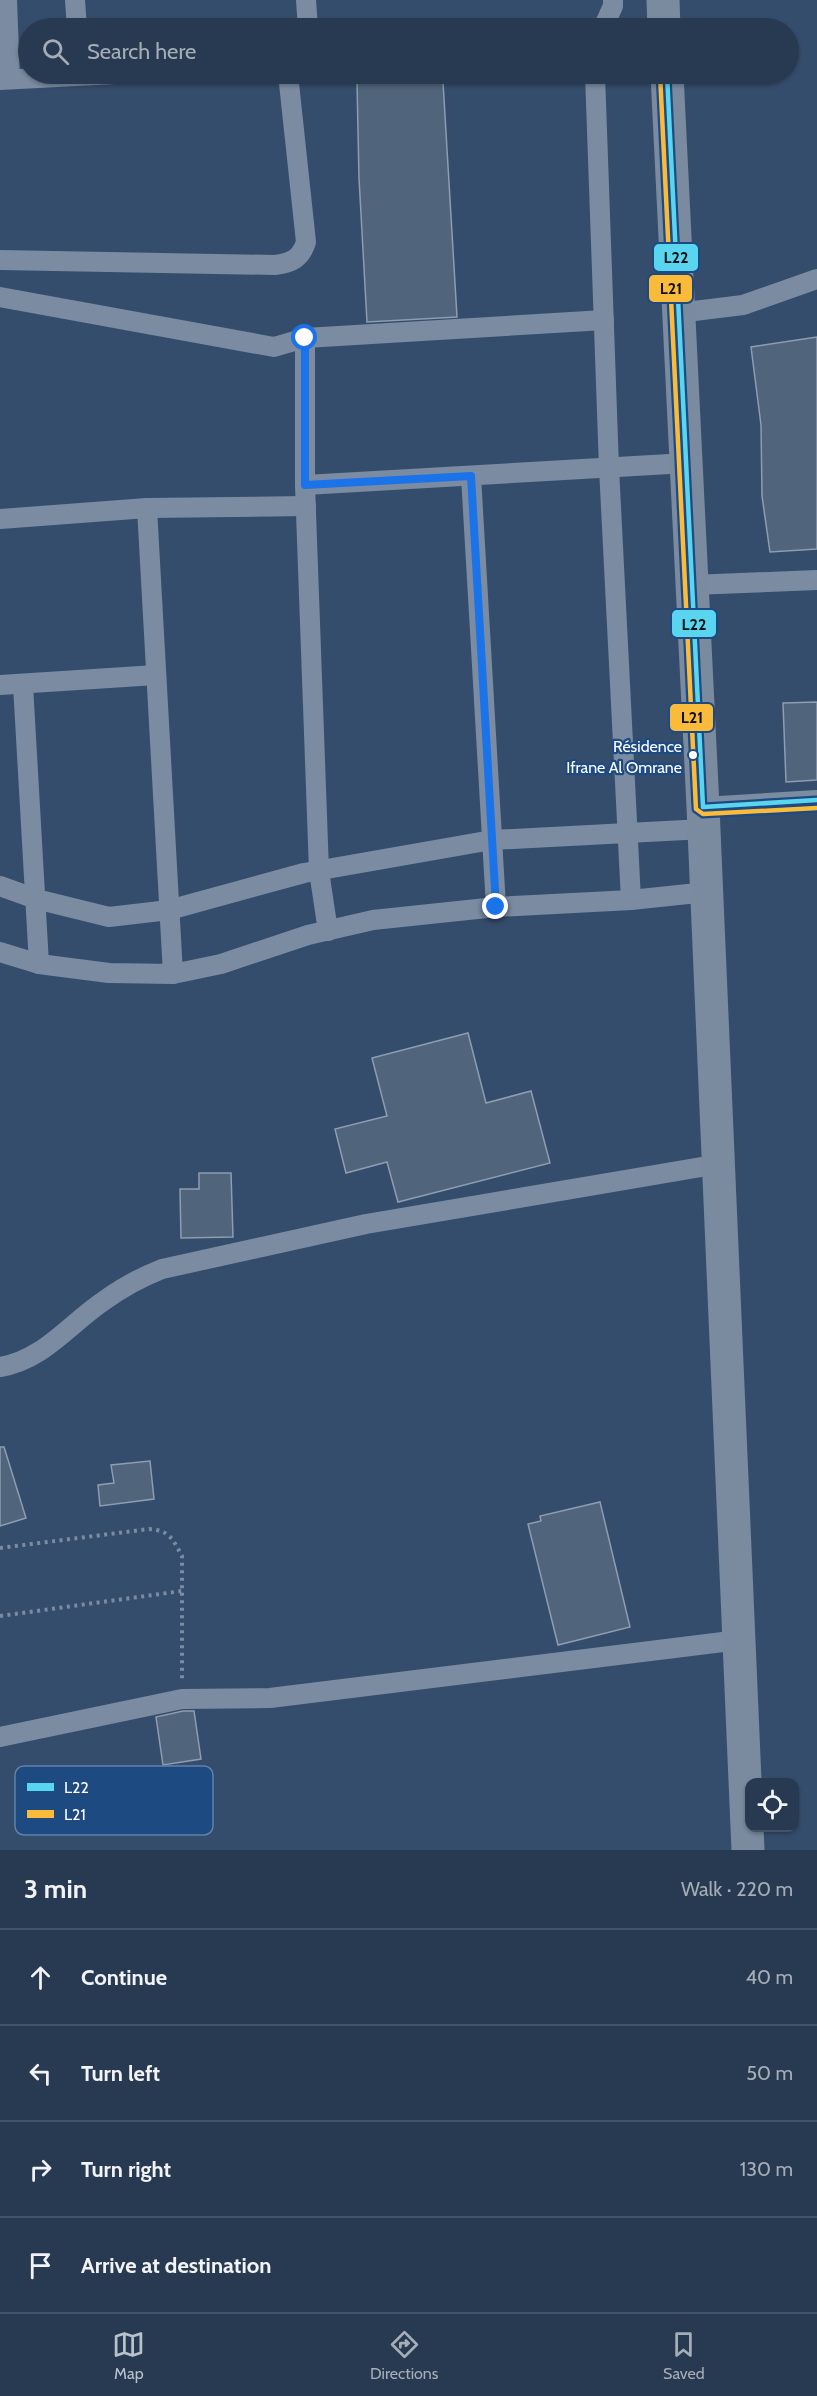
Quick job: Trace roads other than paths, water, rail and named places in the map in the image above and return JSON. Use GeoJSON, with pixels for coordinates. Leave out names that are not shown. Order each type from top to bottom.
{"type":"FeatureCollection","features":[{"type":"Feature","properties":{"kind":"highway"},"geometry":{"type":"LineString","coordinates":[[663,0],[664,18]]}},
{"type":"Feature","properties":{"kind":"highway"},"geometry":{"type":"LineString","coordinates":[[667,84],[704,818],[748,1850]]}},
{"type":"Feature","properties":{"kind":"street"},"geometry":{"type":"LineString","coordinates":[[5,80],[7,0]]}},
{"type":"Feature","properties":{"kind":"street"},"geometry":{"type":"LineString","coordinates":[[75,0],[76,18]]}},
{"type":"Feature","properties":{"kind":"street"},"geometry":{"type":"LineString","coordinates":[[306,0],[307,18]]}},
{"type":"Feature","properties":{"kind":"street"},"geometry":{"type":"LineString","coordinates":[[608,18],[613,0]]}},
{"type":"Feature","properties":{"kind":"street"},"geometry":{"type":"LineString","coordinates":[[0,260],[275,265],[287,264],[298,258],[306,242],[289,84]]}},
{"type":"Feature","properties":{"kind":"street"},"geometry":{"type":"LineString","coordinates":[[595,84],[609,468],[631,900]]}},
{"type":"Feature","properties":{"kind":"street"},"geometry":{"type":"LineString","coordinates":[[678,313],[743,305],[817,279]]}},
{"type":"Feature","properties":{"kind":"street"},"geometry":{"type":"LineString","coordinates":[[0,297],[274,347],[305,338],[604,320]]}},
{"type":"Feature","properties":{"kind":"street"},"geometry":{"type":"LineString","coordinates":[[305,338],[305,485],[319,870],[328,931]]}},
{"type":"Feature","properties":{"kind":"street"},"geometry":{"type":"LineString","coordinates":[[305,485],[687,463]]}},
{"type":"Feature","properties":{"kind":"street"},"geometry":{"type":"LineString","coordinates":[[471,476],[496,907]]}},
{"type":"Feature","properties":{"kind":"street"},"geometry":{"type":"LineString","coordinates":[[0,519],[147,508],[306,506]]}},
{"type":"Feature","properties":{"kind":"street"},"geometry":{"type":"LineString","coordinates":[[147,508],[173,974]]}},
{"type":"Feature","properties":{"kind":"street"},"geometry":{"type":"LineString","coordinates":[[692,585],[817,580]]}},
{"type":"Feature","properties":{"kind":"street"},"geometry":{"type":"LineString","coordinates":[[0,685],[156,675]]}},
{"type":"Feature","properties":{"kind":"street"},"geometry":{"type":"LineString","coordinates":[[22,684],[39,964]]}},
{"type":"Feature","properties":{"kind":"street"},"geometry":{"type":"LineString","coordinates":[[0,886],[36,899],[109,917],[169,910],[319,870],[492,840],[628,832],[817,800]]}},
{"type":"Feature","properties":{"kind":"street"},"geometry":{"type":"LineString","coordinates":[[0,952],[39,964],[109,973],[173,974],[221,964],[328,931],[374,920],[496,907],[631,900],[707,892]]}},
{"type":"Feature","properties":{"kind":"street"},"geometry":{"type":"LineString","coordinates":[[0,1367],[25,1359],[48,1347],[104,1300],[142,1277],[162,1269],[366,1224],[719,1164]]}},
{"type":"Feature","properties":{"kind":"street"},"geometry":{"type":"LineString","coordinates":[[0,1737],[182,1700],[270,1698],[739,1640]]}},
{"type":"Feature","properties":{"kind":"place","name":"Résidence Ifrane Al Omrane"},"geometry":{"type":"Point","coordinates":[693,755]}}]}
